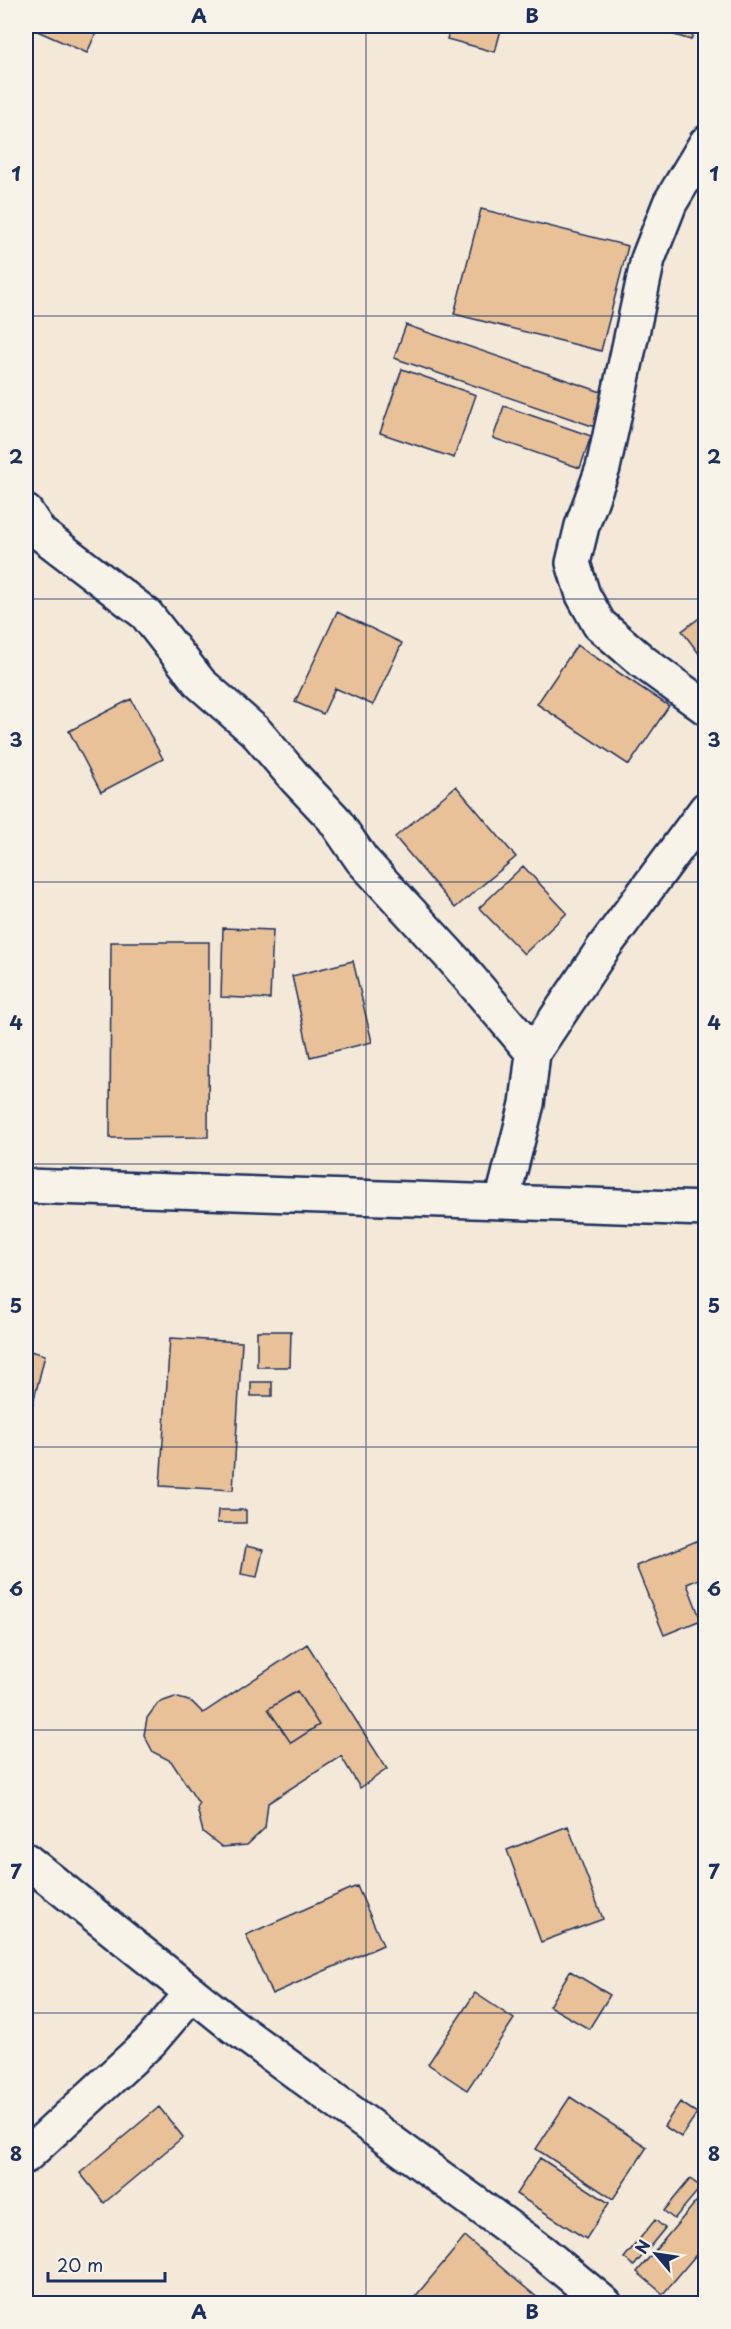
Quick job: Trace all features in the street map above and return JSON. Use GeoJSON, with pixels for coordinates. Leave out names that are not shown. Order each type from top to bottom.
{"type":"FeatureCollection","features":[{"type":"Feature","properties":{"kind":"street"},"geometry":{"type":"LineString","coordinates":[[705,143],[670,203],[648,259],[603,468],[582,526],[573,563],[583,596],[600,624],[643,662],[705,708]]}},
{"type":"Feature","properties":{"kind":"street"},"geometry":{"type":"LineString","coordinates":[[26,512],[40,534],[146,614],[200,683],[256,732],[333,818],[362,860],[455,961],[533,1053]]}},
{"type":"Feature","properties":{"kind":"street"},"geometry":{"type":"LineString","coordinates":[[502,1202],[527,1104],[533,1053],[604,947],[705,809]]}},
{"type":"Feature","properties":{"kind":"street"},"geometry":{"type":"LineString","coordinates":[[26,1186],[705,1209]]}},
{"type":"Feature","properties":{"kind":"street"},"geometry":{"type":"LineString","coordinates":[[26,1860],[233,2026],[541,2251],[605,2304]]}},
{"type":"Feature","properties":{"kind":"street"},"geometry":{"type":"LineString","coordinates":[[26,2156],[151,2041],[192,1993]]}},
{"type":"Feature","properties":{"kind":"building"},"geometry":{"type":"Polygon","coordinates":[[[26,26],[99,26],[87,53],[26,26]]]}},
{"type":"Feature","properties":{"kind":"building"},"geometry":{"type":"Polygon","coordinates":[[[451,26],[502,26],[495,52],[447,39],[451,26]]]}},
{"type":"Feature","properties":{"kind":"building"},"geometry":{"type":"Polygon","coordinates":[[[645,26],[696,26],[691,40],[645,26]]]}},
{"type":"Feature","properties":{"kind":"building"},"geometry":{"type":"Polygon","coordinates":[[[481,209],[628,246],[601,351],[454,314],[481,209]]]}},
{"type":"Feature","properties":{"kind":"building"},"geometry":{"type":"Polygon","coordinates":[[[406,325],[613,396],[601,429],[394,358],[406,325]]]}},
{"type":"Feature","properties":{"kind":"building"},"geometry":{"type":"Polygon","coordinates":[[[402,369],[476,395],[454,458],[380,433],[402,369]]]}},
{"type":"Feature","properties":{"kind":"building"},"geometry":{"type":"Polygon","coordinates":[[[504,406],[591,436],[580,468],[493,438],[504,406]]]}},
{"type":"Feature","properties":{"kind":"building"},"geometry":{"type":"Polygon","coordinates":[[[337,612],[402,643],[373,705],[335,688],[323,714],[295,702],[337,612]]]}},
{"type":"Feature","properties":{"kind":"building"},"geometry":{"type":"Polygon","coordinates":[[[706,613],[706,663],[682,631],[706,613]]]}},
{"type":"Feature","properties":{"kind":"building"},"geometry":{"type":"Polygon","coordinates":[[[577,645],[669,706],[629,765],[537,704],[577,645]]]}},
{"type":"Feature","properties":{"kind":"building"},"geometry":{"type":"Polygon","coordinates":[[[131,699],[163,759],[101,792],[69,731],[131,699]]]}},
{"type":"Feature","properties":{"kind":"building"},"geometry":{"type":"Polygon","coordinates":[[[456,786],[516,857],[455,908],[395,837],[456,786]]]}},
{"type":"Feature","properties":{"kind":"building"},"geometry":{"type":"Polygon","coordinates":[[[523,866],[567,913],[524,954],[479,908],[523,866]]]}},
{"type":"Feature","properties":{"kind":"building"},"geometry":{"type":"Polygon","coordinates":[[[223,928],[273,930],[270,999],[221,997],[223,928]]]}},
{"type":"Feature","properties":{"kind":"building"},"geometry":{"type":"Polygon","coordinates":[[[111,942],[209,942],[208,1137],[110,1138],[111,942]]]}},
{"type":"Feature","properties":{"kind":"building"},"geometry":{"type":"Polygon","coordinates":[[[353,961],[372,1042],[310,1057],[292,976],[353,961]]]}},
{"type":"Feature","properties":{"kind":"building"},"geometry":{"type":"Polygon","coordinates":[[[257,1331],[291,1331],[290,1367],[257,1367],[257,1331]]]}},
{"type":"Feature","properties":{"kind":"building"},"geometry":{"type":"Polygon","coordinates":[[[170,1338],[242,1342],[233,1490],[160,1486],[170,1338]]]}},
{"type":"Feature","properties":{"kind":"building"},"geometry":{"type":"Polygon","coordinates":[[[26,1350],[45,1355],[26,1432],[26,1350]]]}},
{"type":"Feature","properties":{"kind":"building"},"geometry":{"type":"Polygon","coordinates":[[[251,1382],[272,1382],[272,1396],[251,1396],[251,1382]]]}},
{"type":"Feature","properties":{"kind":"building"},"geometry":{"type":"Polygon","coordinates":[[[218,1510],[246,1510],[246,1523],[217,1523],[218,1510]]]}},
{"type":"Feature","properties":{"kind":"building"},"geometry":{"type":"Polygon","coordinates":[[[706,1537],[706,1576],[687,1584],[701,1620],[664,1635],[636,1566],[706,1537]]]}},
{"type":"Feature","properties":{"kind":"building"},"geometry":{"type":"Polygon","coordinates":[[[246,1546],[263,1550],[257,1577],[241,1574],[246,1546]]]}},
{"type":"Feature","properties":{"kind":"building"},"geometry":{"type":"Polygon","coordinates":[[[307,1644],[387,1769],[360,1788],[341,1756],[268,1803],[265,1828],[247,1845],[222,1847],[203,1832],[197,1808],[199,1804],[171,1761],[153,1752],[144,1735],[147,1718],[158,1703],[175,1697],[192,1702],[203,1713],[307,1644]]]}},
{"type":"Feature","properties":{"kind":"building"},"geometry":{"type":"Polygon","coordinates":[[[297,1691],[319,1725],[291,1743],[268,1709],[297,1691]]]}},
{"type":"Feature","properties":{"kind":"building"},"geometry":{"type":"Polygon","coordinates":[[[568,1826],[603,1919],[541,1942],[507,1850],[568,1826]]]}},
{"type":"Feature","properties":{"kind":"building"},"geometry":{"type":"Polygon","coordinates":[[[357,1886],[383,1945],[272,1994],[246,1935],[357,1886]]]}},
{"type":"Feature","properties":{"kind":"building"},"geometry":{"type":"Polygon","coordinates":[[[570,1971],[610,1995],[589,2029],[549,2006],[570,1971]]]}},
{"type":"Feature","properties":{"kind":"building"},"geometry":{"type":"Polygon","coordinates":[[[475,1993],[514,2019],[467,2090],[428,2064],[475,1993]]]}},
{"type":"Feature","properties":{"kind":"building"},"geometry":{"type":"Polygon","coordinates":[[[570,2097],[647,2147],[613,2199],[536,2149],[570,2097]]]}},
{"type":"Feature","properties":{"kind":"building"},"geometry":{"type":"Polygon","coordinates":[[[680,2102],[697,2113],[681,2137],[664,2126],[680,2102]]]}},
{"type":"Feature","properties":{"kind":"building"},"geometry":{"type":"Polygon","coordinates":[[[159,2107],[183,2137],[104,2203],[80,2173],[159,2107]]]}},
{"type":"Feature","properties":{"kind":"building"},"geometry":{"type":"Polygon","coordinates":[[[540,2158],[609,2203],[586,2239],[516,2194],[540,2158]]]}},
{"type":"Feature","properties":{"kind":"building"},"geometry":{"type":"Polygon","coordinates":[[[690,2179],[701,2187],[674,2219],[664,2211],[690,2179]]]}},
{"type":"Feature","properties":{"kind":"building"},"geometry":{"type":"Polygon","coordinates":[[[706,2190],[706,2243],[663,2294],[637,2272],[706,2190]]]}},
{"type":"Feature","properties":{"kind":"building"},"geometry":{"type":"Polygon","coordinates":[[[655,2220],[665,2228],[634,2266],[624,2258],[655,2220]]]}},
{"type":"Feature","properties":{"kind":"building"},"geometry":{"type":"Polygon","coordinates":[[[465,2237],[539,2299],[535,2304],[409,2304],[465,2237]]]}}]}
